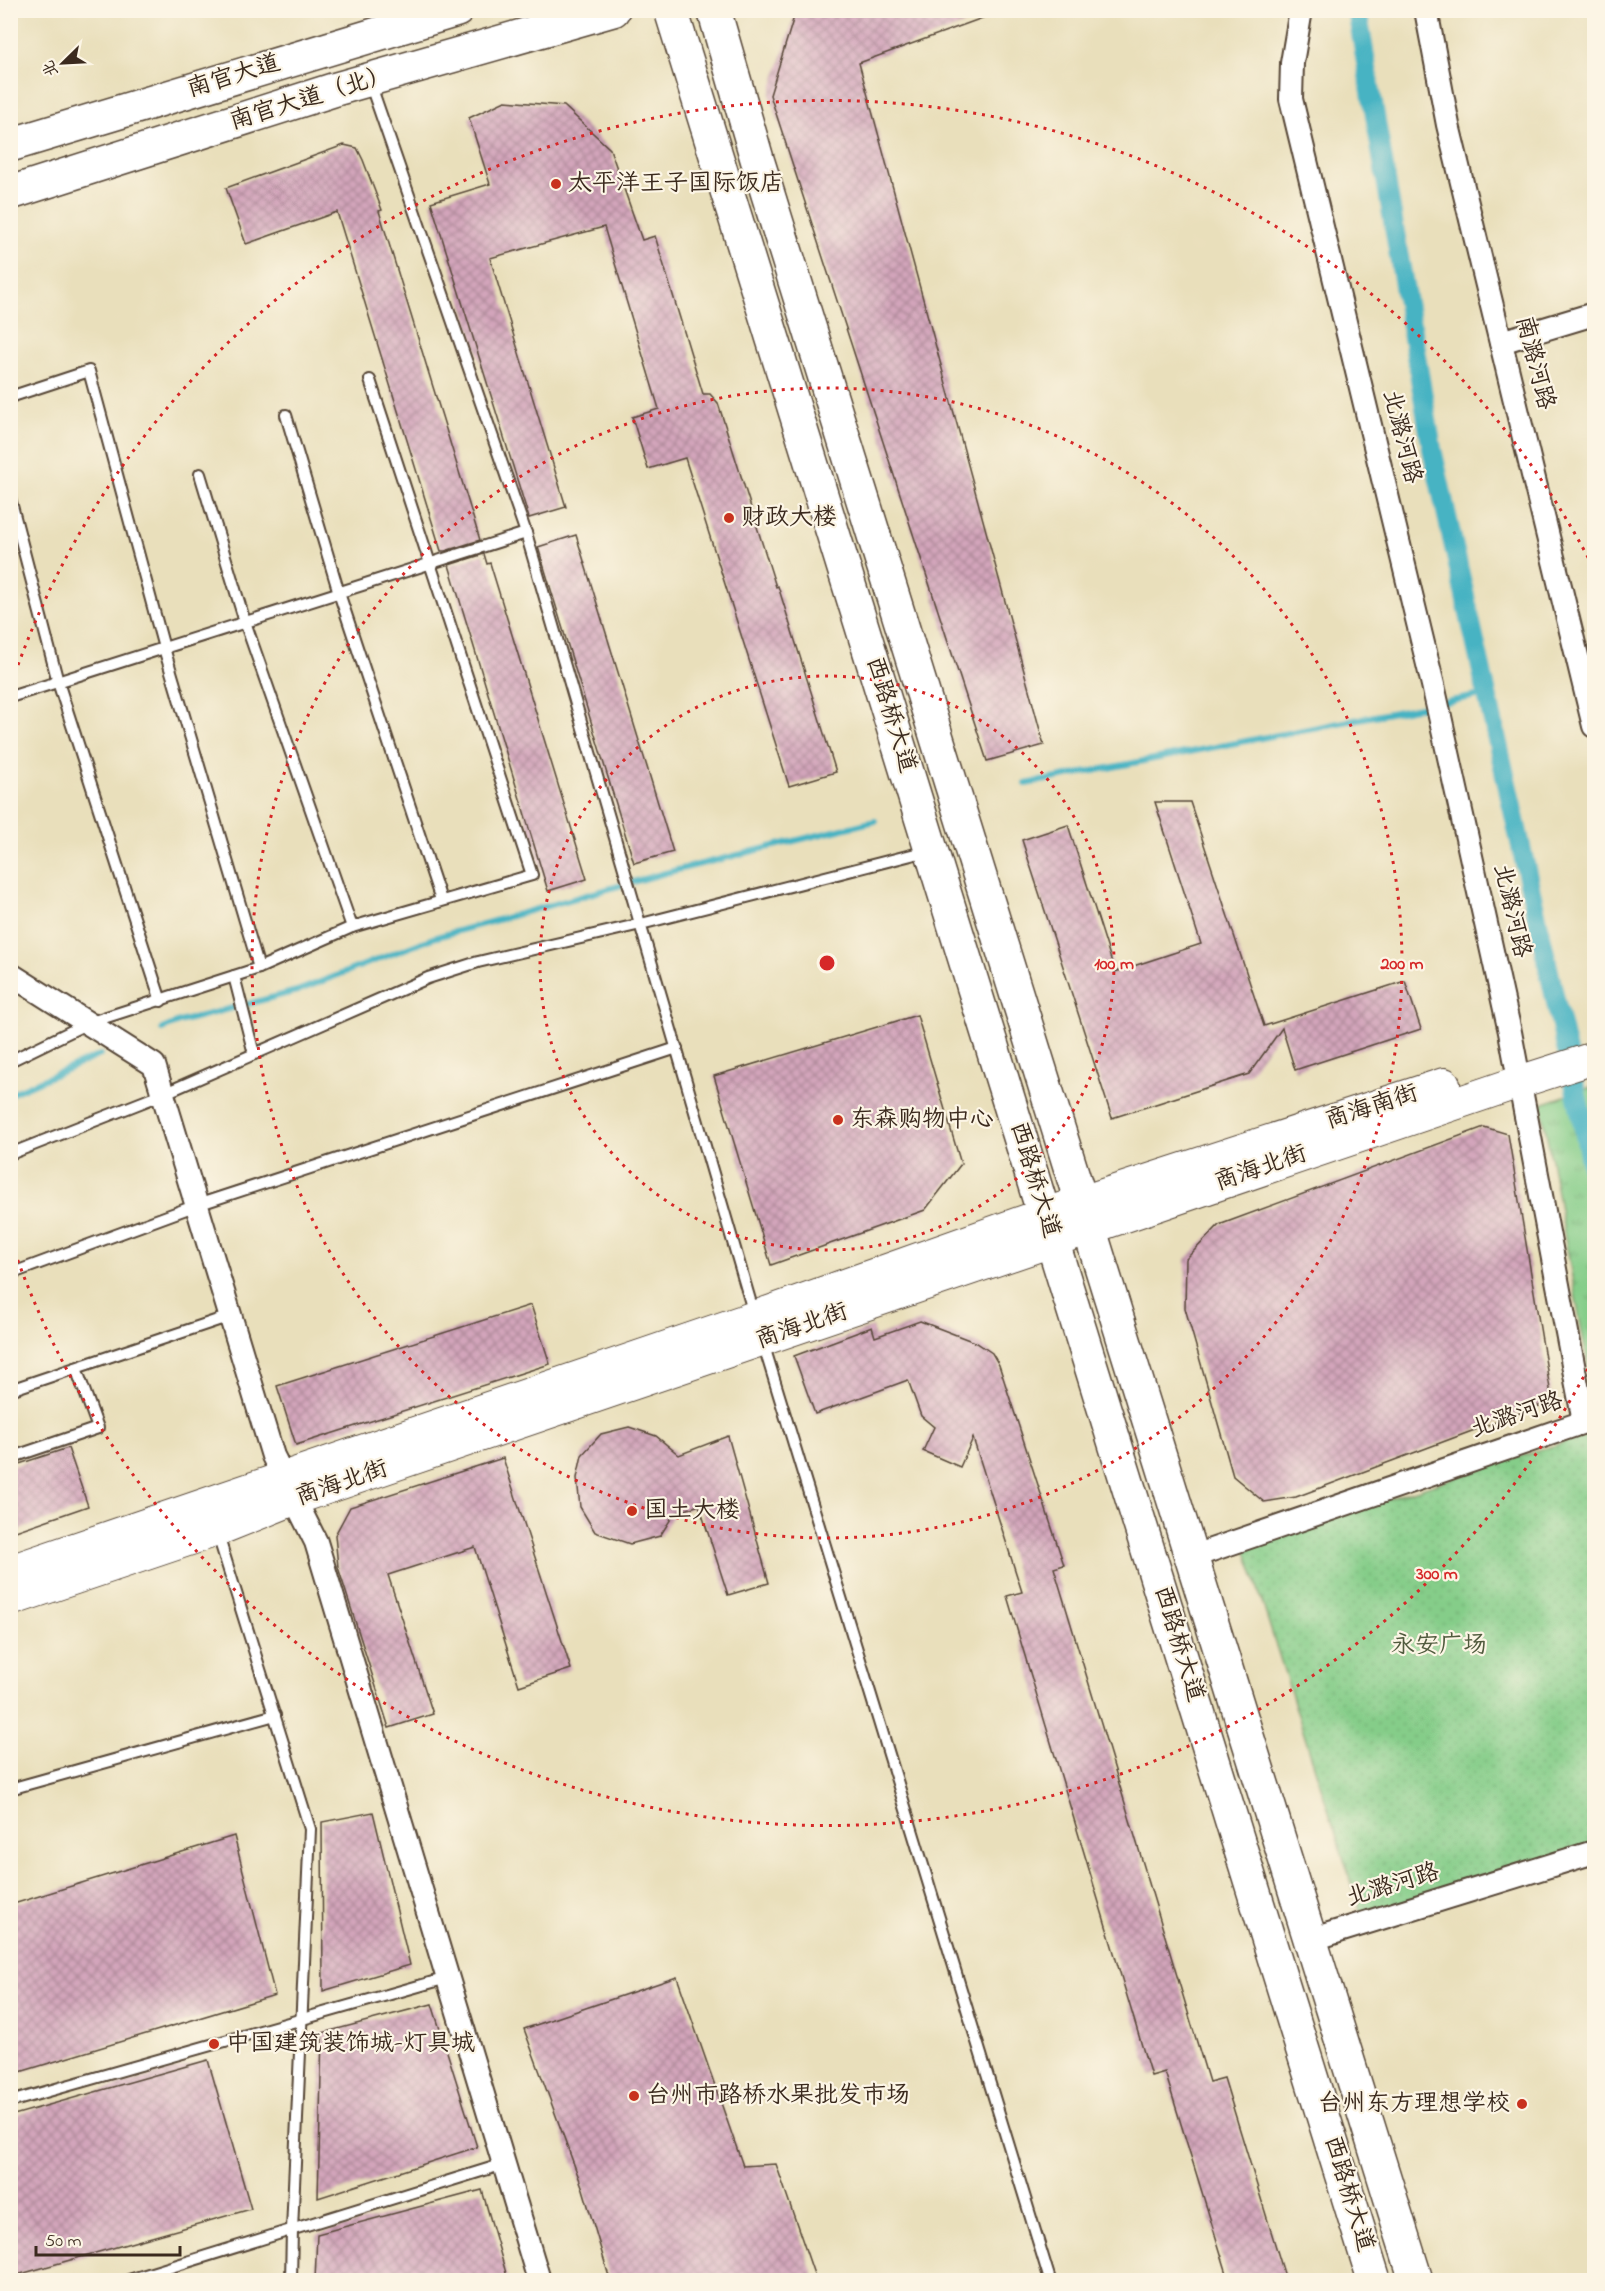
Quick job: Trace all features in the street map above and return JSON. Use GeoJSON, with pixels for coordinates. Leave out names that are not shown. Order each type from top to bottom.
{"type":"FeatureCollection","features":[{"type":"Feature","properties":{"kind":"main road","name":"南官大道"},"geometry":{"type":"LineString","coordinates":[[10,145],[457,10]]}},
{"type":"Feature","properties":{"kind":"main road","name":"南官大道（北）"},"geometry":{"type":"LineString","coordinates":[[10,193],[369,80],[612,10]]}},
{"type":"Feature","properties":{"kind":"main road","name":"西路桥大道"},"geometry":{"type":"LineString","coordinates":[[671,10],[1374,2280]]}},
{"type":"Feature","properties":{"kind":"main road","name":"西路桥大道"},"geometry":{"type":"LineString","coordinates":[[714,10],[757,159],[1416,2280]]}},
{"type":"Feature","properties":{"kind":"main road"},"geometry":{"type":"LineString","coordinates":[[1523,1070],[1594,1035]]}},
{"type":"Feature","properties":{"kind":"main road","name":"商海北街"},"geometry":{"type":"LineString","coordinates":[[10,1600],[289,1488],[759,1329],[1049,1227],[1523,1070],[1594,1058]]}},
{"type":"Feature","properties":{"kind":"main road","name":"商海北街"},"geometry":{"type":"LineString","coordinates":[[10,1571],[213,1517]]}},
{"type":"Feature","properties":{"kind":"street","name":"北潞河路"},"geometry":{"type":"LineString","coordinates":[[1191,1557],[1584,1422],[1523,1070],[1436,697],[1291,99],[1292,63],[1301,10]]}},
{"type":"Feature","properties":{"kind":"street","name":"南潞河路"},"geometry":{"type":"LineString","coordinates":[[1426,10],[1448,125],[1594,726]]}},
{"type":"Feature","properties":{"kind":"street"},"geometry":{"type":"LineString","coordinates":[[1501,342],[1594,314]]}},
{"type":"Feature","properties":{"kind":"street"},"geometry":{"type":"LineString","coordinates":[[10,974],[154,1065],[273,1456],[316,1542],[539,2280]]}},
{"type":"Feature","properties":{"kind":"street","name":"北潞河路"},"geometry":{"type":"LineString","coordinates":[[1310,1940],[1594,1852]]}},
{"type":"Feature","properties":{"kind":"lane"},"geometry":{"type":"LineString","coordinates":[[369,80],[525,533],[759,1329],[1050,2280]]}},
{"type":"Feature","properties":{"kind":"lane"},"geometry":{"type":"LineString","coordinates":[[10,397],[89,371],[164,648],[259,968]]}},
{"type":"Feature","properties":{"kind":"lane"},"geometry":{"type":"LineString","coordinates":[[10,1061],[88,1023],[259,968],[352,927],[532,875],[370,380]]}},
{"type":"Feature","properties":{"kind":"lane"},"geometry":{"type":"LineString","coordinates":[[286,415],[339,593],[441,900]]}},
{"type":"Feature","properties":{"kind":"lane"},"geometry":{"type":"LineString","coordinates":[[200,474],[245,622],[352,927]]}},
{"type":"Feature","properties":{"kind":"lane"},"geometry":{"type":"LineString","coordinates":[[10,498],[58,682],[161,1000]]}},
{"type":"Feature","properties":{"kind":"lane"},"geometry":{"type":"LineString","coordinates":[[10,697],[525,533]]}},
{"type":"Feature","properties":{"kind":"lane"},"geometry":{"type":"LineString","coordinates":[[10,1154],[163,1094],[428,978],[478,962],[641,924],[932,850]]}},
{"type":"Feature","properties":{"kind":"lane"},"geometry":{"type":"LineString","coordinates":[[234,976],[254,1054]]}},
{"type":"Feature","properties":{"kind":"lane"},"geometry":{"type":"LineString","coordinates":[[10,1274],[197,1205],[677,1048]]}},
{"type":"Feature","properties":{"kind":"lane"},"geometry":{"type":"LineString","coordinates":[[10,1390],[230,1316]]}},
{"type":"Feature","properties":{"kind":"lane"},"geometry":{"type":"LineString","coordinates":[[10,1458],[98,1428],[76,1368]]}},
{"type":"Feature","properties":{"kind":"lane"},"geometry":{"type":"LineString","coordinates":[[213,1517],[310,1829],[291,2280]]}},
{"type":"Feature","properties":{"kind":"lane"},"geometry":{"type":"LineString","coordinates":[[10,1789],[275,1715]]}},
{"type":"Feature","properties":{"kind":"lane"},"geometry":{"type":"LineString","coordinates":[[10,2102],[447,1978]]}},
{"type":"Feature","properties":{"kind":"lane"},"geometry":{"type":"LineString","coordinates":[[129,2280],[504,2164]]}},
{"type":"Feature","properties":{"kind":"green space"},"geometry":{"type":"Polygon","coordinates":[[[1594,1086],[1594,1399],[1541,1104],[1594,1086]]]}},
{"type":"Feature","properties":{"kind":"green space","name":"永安广场"},"geometry":{"type":"Polygon","coordinates":[[[1594,1433],[1594,1858],[1366,1929],[1244,1545],[1594,1433]]]}},
{"type":"Feature","properties":{"kind":"building"},"geometry":{"type":"Polygon","coordinates":[[[796,10],[999,10],[999,12],[859,63],[1044,745],[987,761],[770,95],[796,10]]]}},
{"type":"Feature","properties":{"kind":"building"},"geometry":{"type":"Polygon","coordinates":[[[505,101],[564,106],[610,149],[642,240],[655,236],[703,394],[710,394],[718,403],[836,772],[789,786],[685,458],[648,469],[632,417],[659,409],[604,227],[490,258],[566,507],[529,518],[431,202],[490,184],[469,118],[505,101]]]}},
{"type":"Feature","properties":{"kind":"building"},"geometry":{"type":"Polygon","coordinates":[[[344,145],[357,148],[382,210],[379,211],[480,540],[445,551],[441,551],[337,212],[246,244],[226,188],[344,145]]]}},
{"type":"Feature","properties":{"kind":"building"},"geometry":{"type":"Polygon","coordinates":[[[576,535],[673,852],[634,863],[538,547],[576,535]]]}},
{"type":"Feature","properties":{"kind":"building"},"geometry":{"type":"Polygon","coordinates":[[[484,554],[487,564],[490,563],[587,879],[548,891],[449,565],[484,554]]]}},
{"type":"Feature","properties":{"kind":"building"},"geometry":{"type":"Polygon","coordinates":[[[1155,802],[1190,802],[1264,1026],[1405,981],[1421,1029],[1295,1070],[1282,1028],[1249,1074],[1112,1118],[1022,840],[1068,825],[1115,972],[1201,944],[1155,802]]]}},
{"type":"Feature","properties":{"kind":"building","name":"东森购物中心"},"geometry":{"type":"Polygon","coordinates":[[[917,1015],[961,1164],[925,1210],[771,1265],[714,1076],[917,1015]]]}},
{"type":"Feature","properties":{"kind":"building"},"geometry":{"type":"Polygon","coordinates":[[[1484,1127],[1508,1134],[1552,1401],[1296,1497],[1264,1502],[1233,1476],[1185,1308],[1186,1259],[1219,1225],[1484,1127]]]}},
{"type":"Feature","properties":{"kind":"building"},"geometry":{"type":"Polygon","coordinates":[[[531,1305],[550,1364],[296,1445],[277,1386],[531,1305]]]}},
{"type":"Feature","properties":{"kind":"building"},"geometry":{"type":"Polygon","coordinates":[[[920,1321],[977,1343],[992,1353],[999,1365],[1064,1565],[1054,1568],[1209,2082],[1224,2078],[1286,2280],[1229,2280],[1165,2072],[1151,2076],[1007,1596],[1022,1592],[973,1438],[960,1467],[923,1451],[934,1427],[921,1416],[908,1380],[815,1414],[794,1356],[872,1327],[875,1337],[920,1321]]]}},
{"type":"Feature","properties":{"kind":"building","name":"国土大楼"},"geometry":{"type":"Polygon","coordinates":[[[629,1427],[656,1436],[679,1455],[728,1436],[769,1583],[728,1595],[699,1505],[674,1514],[660,1536],[630,1544],[595,1532],[580,1507],[577,1478],[582,1455],[601,1434],[629,1427]]]}},
{"type":"Feature","properties":{"kind":"building"},"geometry":{"type":"Polygon","coordinates":[[[68,1448],[88,1506],[10,1533],[10,1467],[68,1448]]]}},
{"type":"Feature","properties":{"kind":"building"},"geometry":{"type":"Polygon","coordinates":[[[503,1458],[571,1669],[519,1686],[475,1547],[388,1575],[433,1714],[389,1728],[338,1567],[335,1535],[350,1507],[503,1458]]]}},
{"type":"Feature","properties":{"kind":"building"},"geometry":{"type":"Polygon","coordinates":[[[373,1812],[410,1965],[323,1991],[322,1822],[373,1812]]]}},
{"type":"Feature","properties":{"kind":"building"},"geometry":{"type":"Polygon","coordinates":[[[234,1836],[275,1995],[10,2075],[10,1905],[234,1836]]]}},
{"type":"Feature","properties":{"kind":"building","name":"台州市路桥水果批发市场"},"geometry":{"type":"Polygon","coordinates":[[[677,1977],[743,2166],[776,2164],[816,2280],[610,2280],[583,2189],[524,2029],[677,1977]]]}},
{"type":"Feature","properties":{"kind":"building"},"geometry":{"type":"Polygon","coordinates":[[[432,2004],[477,2147],[318,2198],[322,2033],[432,2004]]]}},
{"type":"Feature","properties":{"kind":"building"},"geometry":{"type":"Polygon","coordinates":[[[208,2060],[251,2209],[10,2277],[10,2116],[208,2060]]]}},
{"type":"Feature","properties":{"kind":"building"},"geometry":{"type":"Polygon","coordinates":[[[482,2190],[508,2280],[315,2280],[317,2234],[482,2190]]]}},
{"type":"Feature","properties":{"kind":"waterway"},"geometry":{"type":"LineString","coordinates":[[1357,10],[1432,449],[1594,1181]]}},
{"type":"Feature","properties":{"kind":"waterway"},"geometry":{"type":"LineString","coordinates":[[1026,784],[1487,694]]}},
{"type":"Feature","properties":{"kind":"waterway"},"geometry":{"type":"LineString","coordinates":[[162,1029],[179,1022],[297,991],[433,938],[665,873],[875,821]]}},
{"type":"Feature","properties":{"kind":"waterway"},"geometry":{"type":"LineString","coordinates":[[10,1094],[100,1055]]}},
{"type":"Feature","properties":{"kind":"place","name":"太平洋王子国际饭店"},"geometry":{"type":"Point","coordinates":[556,184]}},
{"type":"Feature","properties":{"kind":"place","name":"财政大楼"},"geometry":{"type":"Point","coordinates":[729,518]}},
{"type":"Feature","properties":{"kind":"place","name":"东森购物中心"},"geometry":{"type":"Point","coordinates":[838,1120]}},
{"type":"Feature","properties":{"kind":"place","name":"国土大楼"},"geometry":{"type":"Point","coordinates":[632,1511]}},
{"type":"Feature","properties":{"kind":"place","name":"中国建筑装饰城-灯具城"},"geometry":{"type":"Point","coordinates":[214,2044]}},
{"type":"Feature","properties":{"kind":"place","name":"台州市路桥水果批发市场"},"geometry":{"type":"Point","coordinates":[634,2096]}},
{"type":"Feature","properties":{"kind":"place","name":"台州东方理想学校"},"geometry":{"type":"Point","coordinates":[1522,2104]}}]}
